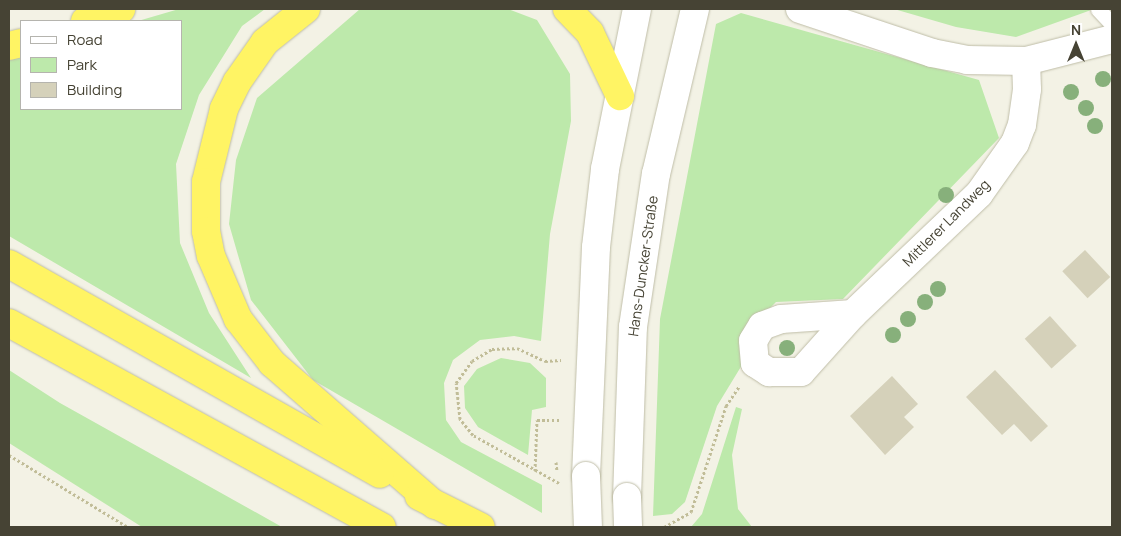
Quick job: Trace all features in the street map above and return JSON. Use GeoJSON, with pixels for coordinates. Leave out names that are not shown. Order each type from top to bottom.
{"type":"FeatureCollection","features":[{"type":"Feature","properties":{"kind":"highway"},"geometry":{"type":"LineString","coordinates":[[88,20],[121,9]]}},
{"type":"Feature","properties":{"kind":"highway"},"geometry":{"type":"LineString","coordinates":[[306,9],[265,42],[240,76],[224,109],[206,182],[206,231],[211,256],[238,319],[272,363],[434,505]]}},
{"type":"Feature","properties":{"kind":"highway"},"geometry":{"type":"LineString","coordinates":[[567,9],[593,38],[620,96]]}},
{"type":"Feature","properties":{"kind":"highway"},"geometry":{"type":"LineString","coordinates":[[9,264],[434,505],[480,527]]}},
{"type":"Feature","properties":{"kind":"highway"},"geometry":{"type":"LineString","coordinates":[[9,323],[382,527]]}},
{"type":"Feature","properties":{"kind":"street"},"geometry":{"type":"LineString","coordinates":[[588,527],[573,480],[596,247],[620,96],[637,9]]}},
{"type":"Feature","properties":{"kind":"street","name":"Hans-Duncker-Straße"},"geometry":{"type":"LineString","coordinates":[[628,527],[627,497],[633,327],[656,174],[695,9]]}},
{"type":"Feature","properties":{"kind":"street"},"geometry":{"type":"LineString","coordinates":[[800,9],[932,53],[968,60],[1026,61],[1056,56],[1112,39]]}},
{"type":"Feature","properties":{"kind":"street","name":"Mittlerer Landweg"},"geometry":{"type":"LineString","coordinates":[[755,364],[769,372],[801,372],[853,314],[979,194],[998,168],[1022,125],[1027,89],[1026,61]]}},
{"type":"Feature","properties":{"kind":"street"},"geometry":{"type":"LineString","coordinates":[[755,364],[753,341],[762,326],[781,319],[853,314]]}},
{"type":"Feature","properties":{"kind":"lane"},"geometry":{"type":"LineString","coordinates":[[1098,9],[1112,24]]}},
{"type":"Feature","properties":{"kind":"path"},"geometry":{"type":"LineString","coordinates":[[561,360],[544,361],[517,348],[492,349],[472,361],[456,383],[460,419],[473,435],[535,471],[573,480]]}},
{"type":"Feature","properties":{"kind":"path"},"geometry":{"type":"LineString","coordinates":[[664,527],[691,512],[726,406],[755,364]]}},
{"type":"Feature","properties":{"kind":"path"},"geometry":{"type":"LineString","coordinates":[[535,471],[538,420],[562,420]]}},
{"type":"Feature","properties":{"kind":"path"},"geometry":{"type":"LineString","coordinates":[[9,455],[128,527]]}},
{"type":"Feature","properties":{"kind":"green space"},"geometry":{"type":"Polygon","coordinates":[[[179,9],[265,9],[242,26],[199,95],[176,164],[180,243],[209,313],[251,378],[9,236],[9,60],[20,57],[20,110],[182,110],[182,20],[141,20],[179,9]]]}},
{"type":"Feature","properties":{"kind":"green space"},"geometry":{"type":"Polygon","coordinates":[[[360,9],[508,9],[537,20],[570,74],[571,121],[550,234],[541,341],[514,336],[480,340],[453,360],[444,383],[446,420],[461,442],[542,485],[542,513],[313,380],[251,300],[229,224],[236,160],[257,98],[360,9]]]}},
{"type":"Feature","properties":{"kind":"green space"},"geometry":{"type":"Polygon","coordinates":[[[894,9],[1094,9],[1016,37],[956,27],[894,9]]]}},
{"type":"Feature","properties":{"kind":"green space"},"geometry":{"type":"Polygon","coordinates":[[[741,13],[979,80],[999,138],[843,299],[776,302],[744,334],[742,365],[717,406],[685,502],[672,514],[653,516],[660,319],[716,24],[741,13]]]}},
{"type":"Feature","properties":{"kind":"green space"},"geometry":{"type":"Polygon","coordinates":[[[501,358],[530,363],[546,378],[546,407],[532,410],[528,455],[478,427],[465,408],[464,386],[477,369],[501,358]]]}},
{"type":"Feature","properties":{"kind":"green space"},"geometry":{"type":"Polygon","coordinates":[[[9,370],[60,403],[282,527],[142,527],[9,443],[9,370]]]}},
{"type":"Feature","properties":{"kind":"green space"},"geometry":{"type":"Polygon","coordinates":[[[736,407],[742,409],[732,455],[738,509],[752,527],[691,527],[702,514],[736,407]]]}},
{"type":"Feature","properties":{"kind":"building"},"geometry":{"type":"Polygon","coordinates":[[[1085,250],[1110,277],[1088,298],[1062,271],[1085,250]]]}},
{"type":"Feature","properties":{"kind":"building"},"geometry":{"type":"Polygon","coordinates":[[[1050,316],[1077,346],[1051,368],[1025,339],[1050,316]]]}},
{"type":"Feature","properties":{"kind":"building"},"geometry":{"type":"Polygon","coordinates":[[[995,370],[1048,426],[1031,442],[1014,424],[1002,435],[966,397],[995,370]]]}},
{"type":"Feature","properties":{"kind":"building"},"geometry":{"type":"Polygon","coordinates":[[[892,376],[918,404],[904,417],[914,427],[885,455],[850,416],[892,376]]]}}]}
